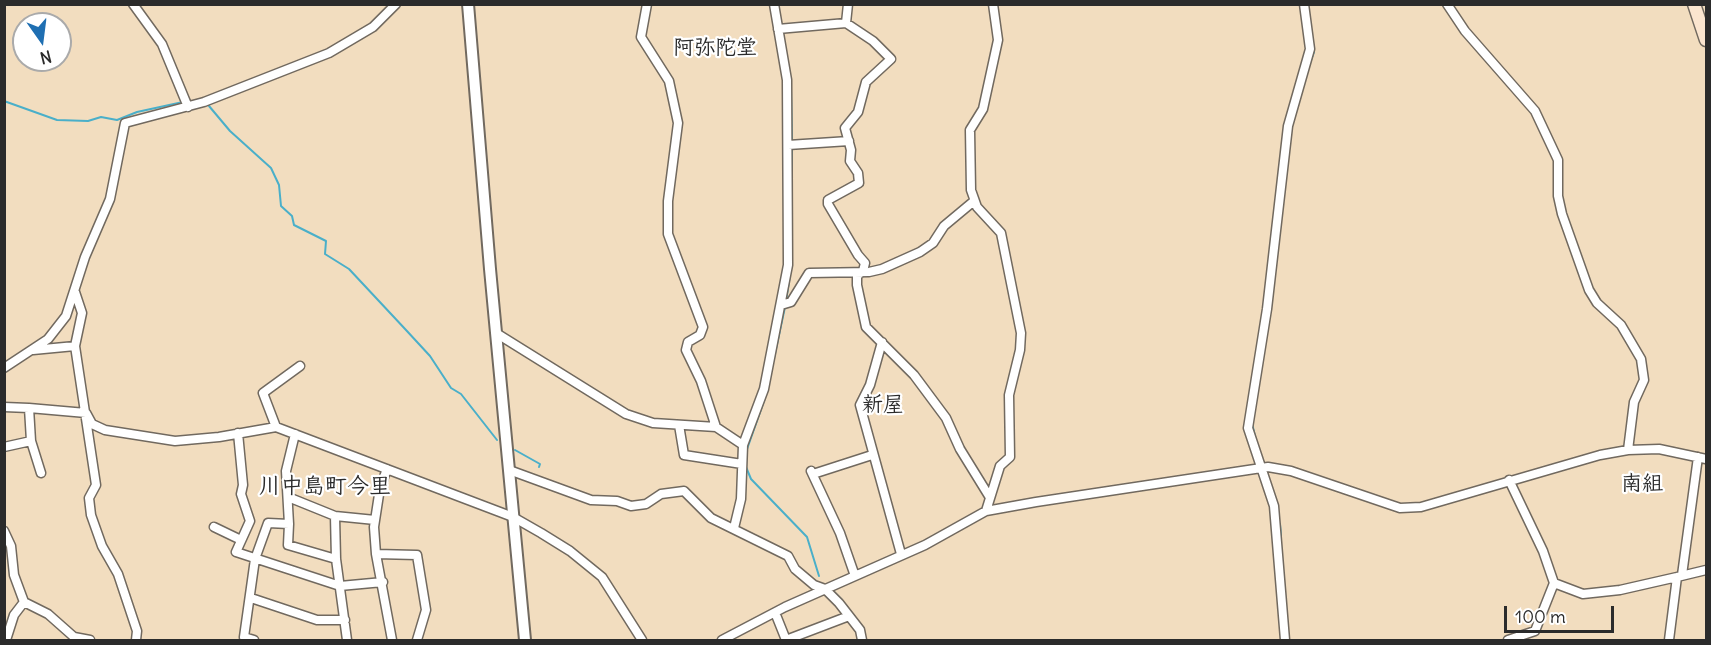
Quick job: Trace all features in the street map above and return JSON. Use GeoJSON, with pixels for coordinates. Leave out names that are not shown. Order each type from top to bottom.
{"type":"FeatureCollection","features":[{"type":"Feature","properties":{"kind":"main road"},"geometry":{"type":"LineString","coordinates":[[1694,4],[1707,40]]}},
{"type":"Feature","properties":{"kind":"street"},"geometry":{"type":"LineString","coordinates":[[133,4],[162,44],[188,106]]}},
{"type":"Feature","properties":{"kind":"street"},"geometry":{"type":"LineString","coordinates":[[4,368],[48,339],[63,322],[85,257],[110,199],[125,123],[188,106],[329,53],[372,27],[396,4]]}},
{"type":"Feature","properties":{"kind":"street"},"geometry":{"type":"LineString","coordinates":[[468,4],[525,640]]}},
{"type":"Feature","properties":{"kind":"street"},"geometry":{"type":"LineString","coordinates":[[647,4],[641,37],[669,81],[678,123],[668,201],[668,234],[703,327],[700,335],[688,342],[686,350],[716,427]]}},
{"type":"Feature","properties":{"kind":"street"},"geometry":{"type":"LineString","coordinates":[[734,528],[741,499],[743,445],[764,389],[788,265],[787,80],[774,4]]}},
{"type":"Feature","properties":{"kind":"street"},"geometry":{"type":"LineString","coordinates":[[846,23],[848,4]]}},
{"type":"Feature","properties":{"kind":"street"},"geometry":{"type":"LineString","coordinates":[[986,512],[1000,466],[1010,457],[1009,395],[1020,350],[1021,333],[1001,234],[974,201],[971,190],[970,130],[983,109],[992,73],[998,27],[993,4]]}},
{"type":"Feature","properties":{"kind":"street"},"geometry":{"type":"LineString","coordinates":[[1285,640],[1274,506],[1264,467],[1248,428],[1267,309],[1288,126],[1310,49],[1304,4]]}},
{"type":"Feature","properties":{"kind":"street"},"geometry":{"type":"LineString","coordinates":[[1448,4],[1465,31],[1535,111],[1558,160],[1558,196],[1562,214],[1588,290],[1597,303],[1621,325],[1641,358],[1644,380],[1634,402],[1628,450]]}},
{"type":"Feature","properties":{"kind":"street"},"geometry":{"type":"LineString","coordinates":[[778,29],[846,23],[873,40],[891,59],[862,88],[858,112],[845,128],[849,141],[850,161],[858,173],[859,183],[828,200],[828,204],[858,255],[865,262],[863,272],[857,276],[857,285],[866,327],[903,362],[946,418],[960,449],[989,496]]}},
{"type":"Feature","properties":{"kind":"street"},"geometry":{"type":"LineString","coordinates":[[788,145],[849,141]]}},
{"type":"Feature","properties":{"kind":"street"},"geometry":{"type":"LineString","coordinates":[[782,305],[791,302],[809,273],[863,272],[882,269],[920,252],[933,243],[944,226],[974,201]]}},
{"type":"Feature","properties":{"kind":"street"},"geometry":{"type":"LineString","coordinates":[[75,292],[82,313],[75,346],[88,416],[87,427],[96,485],[89,498],[90,515],[102,546],[118,574],[137,631],[136,640]]}},
{"type":"Feature","properties":{"kind":"street"},"geometry":{"type":"LineString","coordinates":[[496,333],[626,414],[653,423],[716,427],[743,445]]}},
{"type":"Feature","properties":{"kind":"street"},"geometry":{"type":"LineString","coordinates":[[882,342],[870,386],[860,405],[872,456],[902,554]]}},
{"type":"Feature","properties":{"kind":"street"},"geometry":{"type":"LineString","coordinates":[[33,350],[75,346]]}},
{"type":"Feature","properties":{"kind":"street"},"geometry":{"type":"LineString","coordinates":[[276,427],[263,393],[300,366]]}},
{"type":"Feature","properties":{"kind":"street"},"geometry":{"type":"LineString","coordinates":[[4,407],[86,413],[92,424],[105,430],[175,441],[276,427],[513,517],[589,565],[602,578],[642,640]]}},
{"type":"Feature","properties":{"kind":"street"},"geometry":{"type":"LineString","coordinates":[[29,408],[31,441],[41,473]]}},
{"type":"Feature","properties":{"kind":"street"},"geometry":{"type":"LineString","coordinates":[[679,425],[684,455],[741,464]]}},
{"type":"Feature","properties":{"kind":"street"},"geometry":{"type":"LineString","coordinates":[[238,433],[242,494],[250,521],[236,552],[340,586],[383,582]]}},
{"type":"Feature","properties":{"kind":"street"},"geometry":{"type":"LineString","coordinates":[[295,434],[286,471],[288,545],[336,559]]}},
{"type":"Feature","properties":{"kind":"street"},"geometry":{"type":"LineString","coordinates":[[4,447],[31,441]]}},
{"type":"Feature","properties":{"kind":"street"},"geometry":{"type":"LineString","coordinates":[[722,640],[825,589],[925,545],[986,512],[1264,467],[1291,471],[1400,508],[1421,507],[1600,454],[1659,449],[1702,458],[1670,640]]}},
{"type":"Feature","properties":{"kind":"street"},"geometry":{"type":"LineString","coordinates":[[855,576],[840,533],[812,472],[872,456]]}},
{"type":"Feature","properties":{"kind":"street"},"geometry":{"type":"LineString","coordinates":[[387,469],[380,488],[375,520],[376,554],[392,640]]}},
{"type":"Feature","properties":{"kind":"street"},"geometry":{"type":"LineString","coordinates":[[509,470],[591,500],[617,501],[631,506],[646,504],[661,494],[684,491],[711,518],[788,556],[795,569],[814,585],[825,589],[849,616],[860,630],[862,640]]}},
{"type":"Feature","properties":{"kind":"street"},"geometry":{"type":"LineString","coordinates":[[1508,640],[1535,631],[1554,583],[1544,551],[1509,480]]}},
{"type":"Feature","properties":{"kind":"street"},"geometry":{"type":"LineString","coordinates":[[288,497],[335,516],[375,520]]}},
{"type":"Feature","properties":{"kind":"street"},"geometry":{"type":"LineString","coordinates":[[335,516],[336,559],[347,640]]}},
{"type":"Feature","properties":{"kind":"street"},"geometry":{"type":"LineString","coordinates":[[254,640],[244,637],[255,559],[268,523],[289,524]]}},
{"type":"Feature","properties":{"kind":"street"},"geometry":{"type":"LineString","coordinates":[[213,527],[241,540]]}},
{"type":"Feature","properties":{"kind":"street"},"geometry":{"type":"LineString","coordinates":[[4,531],[11,546],[14,575],[24,602],[48,614],[74,637],[90,640]]}},
{"type":"Feature","properties":{"kind":"street"},"geometry":{"type":"LineString","coordinates":[[376,554],[417,555],[426,610],[417,640]]}},
{"type":"Feature","properties":{"kind":"street"},"geometry":{"type":"LineString","coordinates":[[1554,583],[1583,594],[1620,590],[1707,570]]}},
{"type":"Feature","properties":{"kind":"street"},"geometry":{"type":"LineString","coordinates":[[251,598],[317,620],[345,620]]}},
{"type":"Feature","properties":{"kind":"street"},"geometry":{"type":"LineString","coordinates":[[6,640],[14,615],[24,602]]}},
{"type":"Feature","properties":{"kind":"street"},"geometry":{"type":"LineString","coordinates":[[776,615],[786,640],[849,616]]}},
{"type":"Feature","properties":{"kind":"waterway"},"geometry":{"type":"LineString","coordinates":[[1310,21],[1314,52],[1310,63]]}},
{"type":"Feature","properties":{"kind":"waterway"},"geometry":{"type":"LineString","coordinates":[[791,91],[792,142]]}},
{"type":"Feature","properties":{"kind":"waterway"},"geometry":{"type":"LineString","coordinates":[[4,101],[57,120],[88,121],[101,117],[117,120],[137,112],[183,102]]}},
{"type":"Feature","properties":{"kind":"waterway"},"geometry":{"type":"LineString","coordinates":[[209,106],[230,131],[271,168],[279,185],[281,206],[292,216],[294,225],[326,241],[325,254],[349,269],[406,330],[430,356],[451,388],[461,394],[497,440]]}},
{"type":"Feature","properties":{"kind":"waterway"},"geometry":{"type":"LineString","coordinates":[[792,148],[792,178]]}},
{"type":"Feature","properties":{"kind":"waterway"},"geometry":{"type":"LineString","coordinates":[[786,301],[791,268]]}},
{"type":"Feature","properties":{"kind":"waterway"},"geometry":{"type":"LineString","coordinates":[[774,358],[785,307]]}},
{"type":"Feature","properties":{"kind":"waterway"},"geometry":{"type":"LineString","coordinates":[[746,452],[765,398]]}},
{"type":"Feature","properties":{"kind":"waterway"},"geometry":{"type":"LineString","coordinates":[[1252,423],[1256,441]]}},
{"type":"Feature","properties":{"kind":"waterway"},"geometry":{"type":"LineString","coordinates":[[515,450],[540,464],[539,467]]}},
{"type":"Feature","properties":{"kind":"waterway"},"geometry":{"type":"LineString","coordinates":[[746,467],[751,479],[807,537],[819,576]]}},
{"type":"Feature","properties":{"kind":"waterway"},"geometry":{"type":"LineString","coordinates":[[1280,524],[1281,536]]}},
{"type":"Feature","properties":{"kind":"waterway"},"geometry":{"type":"LineString","coordinates":[[834,592],[842,600]]}},
{"type":"Feature","properties":{"kind":"waterway"},"geometry":{"type":"LineString","coordinates":[[845,604],[858,621]]}},
{"type":"Feature","properties":{"kind":"district","name":"阿弥陀堂"},"geometry":{"type":"Point","coordinates":[715,48]}},
{"type":"Feature","properties":{"kind":"district","name":"新屋"},"geometry":{"type":"Point","coordinates":[883,405]}},
{"type":"Feature","properties":{"kind":"district","name":"南組"},"geometry":{"type":"Point","coordinates":[1642,484]}},
{"type":"Feature","properties":{"kind":"district","name":"川中島町今里"},"geometry":{"type":"Point","coordinates":[325,487]}}]}
